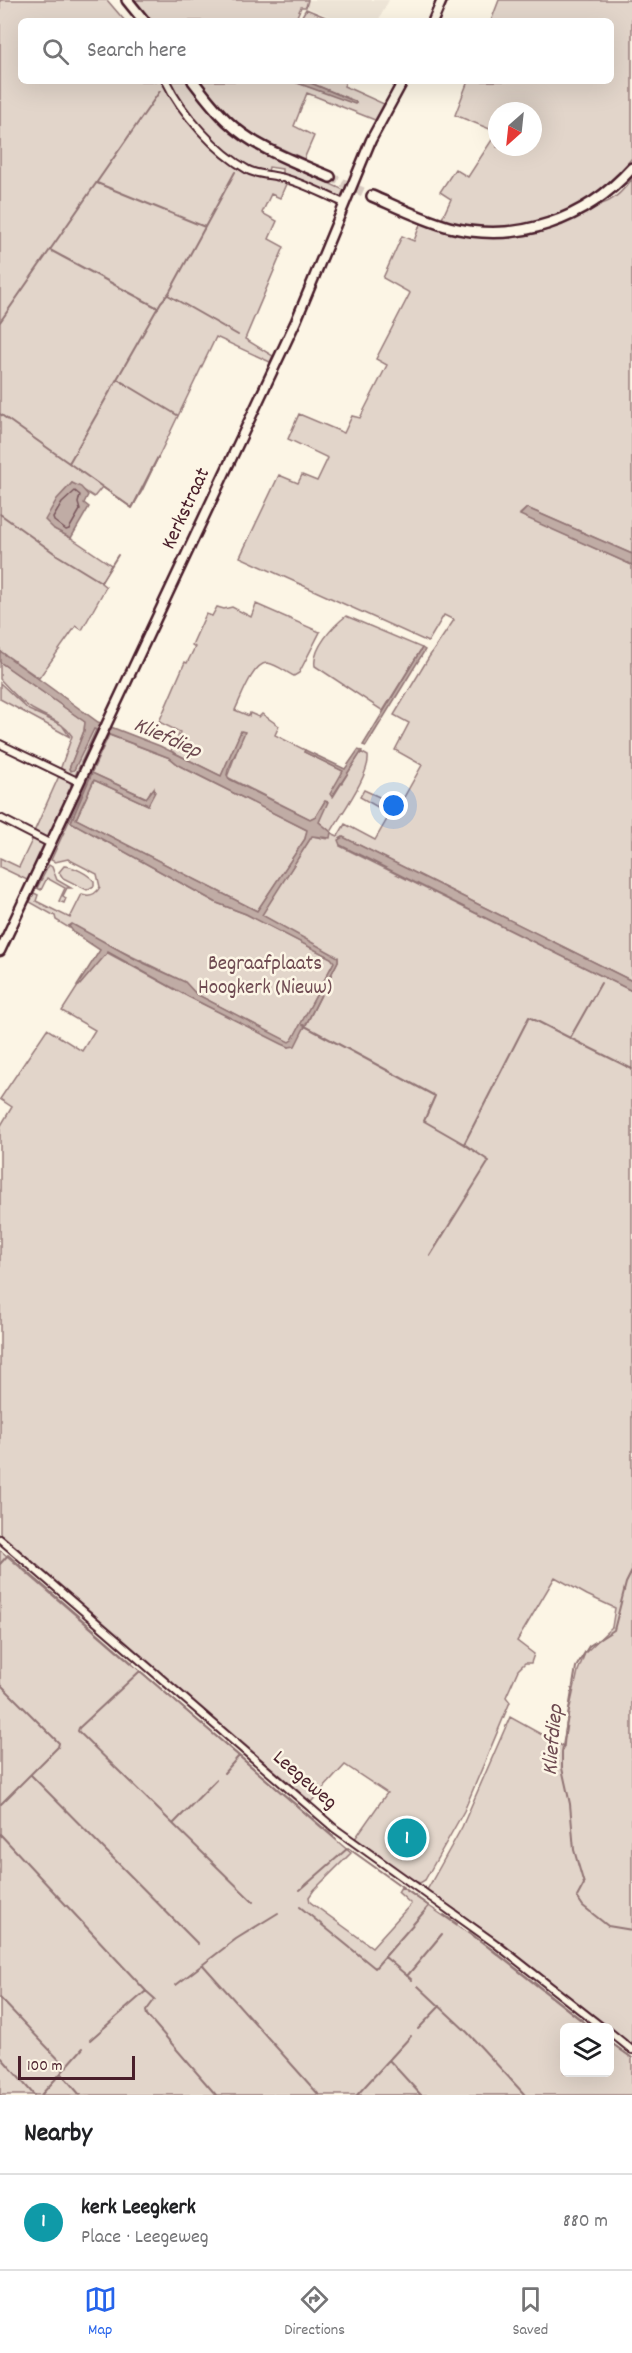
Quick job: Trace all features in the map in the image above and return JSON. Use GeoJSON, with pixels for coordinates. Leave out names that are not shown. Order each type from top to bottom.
{"type":"FeatureCollection","features":[{"type":"Feature","properties":{"kind":"main road"},"geometry":{"type":"LineString","coordinates":[[127,0],[142,18]]}},
{"type":"Feature","properties":{"kind":"main road"},"geometry":{"type":"LineString","coordinates":[[196,84],[227,121],[242,134],[283,157],[330,177]]}},
{"type":"Feature","properties":{"kind":"main road"},"geometry":{"type":"LineString","coordinates":[[372,196],[448,227],[480,232],[515,232],[554,223],[577,213],[596,201],[632,168]]}},
{"type":"Feature","properties":{"kind":"street"},"geometry":{"type":"LineString","coordinates":[[434,18],[442,0]]}},
{"type":"Feature","properties":{"kind":"street"},"geometry":{"type":"LineString","coordinates":[[168,84],[202,132],[240,165],[253,172],[289,180],[344,203]]}},
{"type":"Feature","properties":{"kind":"street","name":"Kerkstraat"},"geometry":{"type":"LineString","coordinates":[[0,951],[296,321],[371,140],[401,84]]}},
{"type":"Feature","properties":{"kind":"street"},"geometry":{"type":"LineString","coordinates":[[0,744],[79,782]]}},
{"type":"Feature","properties":{"kind":"street"},"geometry":{"type":"LineString","coordinates":[[0,818],[51,844]]}},
{"type":"Feature","properties":{"kind":"street","name":"Leegeweg"},"geometry":{"type":"LineString","coordinates":[[0,1539],[333,1828],[496,1944],[597,2023]]}},
{"type":"Feature","properties":{"kind":"street"},"geometry":{"type":"LineString","coordinates":[[614,2036],[632,2050]]}},
{"type":"Feature","properties":{"kind":"shaded area"},"geometry":{"type":"Polygon","coordinates":[[[308,0],[389,0],[380,18],[333,18],[306,7],[308,0]]]}},
{"type":"Feature","properties":{"kind":"green space"},"geometry":{"type":"Polygon","coordinates":[[[0,0],[107,0],[122,18],[18,18],[18,84],[163,84],[192,124],[256,176],[285,181],[286,184],[280,198],[271,194],[262,213],[277,221],[269,239],[284,247],[245,339],[273,356],[270,362],[216,337],[132,508],[102,487],[94,497],[72,483],[56,503],[54,529],[111,565],[101,583],[106,587],[82,630],[76,626],[39,678],[0,651],[0,0]]]}},
{"type":"Feature","properties":{"kind":"green space"},"geometry":{"type":"Polygon","coordinates":[[[133,0],[308,0],[306,7],[301,7],[296,18],[148,18],[133,0]]]}},
{"type":"Feature","properties":{"kind":"green space"},"geometry":{"type":"Polygon","coordinates":[[[499,0],[632,0],[632,158],[619,173],[589,198],[554,217],[516,227],[496,228],[441,221],[451,199],[440,192],[455,169],[468,177],[488,146],[488,156],[542,156],[542,102],[488,102],[488,128],[455,115],[467,84],[614,84],[614,18],[492,18],[499,0]]]}},
{"type":"Feature","properties":{"kind":"green space"},"geometry":{"type":"Polygon","coordinates":[[[306,9],[328,18],[301,18],[306,9]]]}},
{"type":"Feature","properties":{"kind":"green space"},"geometry":{"type":"Polygon","coordinates":[[[172,84],[189,84],[214,114],[238,136],[261,153],[344,190],[340,198],[282,175],[282,169],[269,167],[268,172],[238,159],[211,137],[172,84]]]}},
{"type":"Feature","properties":{"kind":"green space"},"geometry":{"type":"Polygon","coordinates":[[[202,84],[301,84],[356,103],[313,84],[345,84],[344,86],[384,104],[375,120],[307,93],[294,126],[314,136],[304,159],[254,136],[236,122],[202,84]]]}},
{"type":"Feature","properties":{"kind":"green space"},"geometry":{"type":"Polygon","coordinates":[[[632,179],[632,554],[527,508],[520,514],[632,565],[632,981],[343,837],[340,846],[632,991],[632,2046],[614,2032],[614,2023],[603,2023],[501,1942],[427,1890],[462,1827],[510,1717],[564,1747],[566,1725],[578,1671],[585,1653],[612,1627],[615,1608],[555,1577],[517,1641],[534,1654],[531,1663],[525,1663],[518,1670],[506,1697],[510,1702],[464,1811],[425,1880],[420,1883],[393,1870],[354,1840],[387,1793],[345,1765],[311,1802],[0,1533],[0,1127],[12,1107],[0,1099],[47,1029],[82,1051],[95,1030],[62,1011],[78,986],[106,952],[289,1047],[305,1027],[338,958],[261,915],[312,836],[327,839],[331,833],[338,836],[345,824],[375,840],[390,814],[360,797],[364,790],[399,806],[422,765],[395,750],[409,723],[394,715],[454,620],[444,615],[428,642],[240,557],[279,475],[298,483],[302,475],[317,481],[328,458],[288,439],[299,414],[344,433],[352,416],[360,418],[387,365],[376,359],[410,293],[383,278],[402,236],[414,241],[421,222],[445,230],[488,238],[528,235],[549,230],[570,221],[609,201],[632,179]]]}},
{"type":"Feature","properties":{"kind":"green space"},"geometry":{"type":"Polygon","coordinates":[[[256,604],[320,632],[299,673],[294,676],[274,665],[267,663],[262,665],[252,675],[235,710],[249,716],[250,713],[259,717],[262,714],[279,726],[275,735],[343,771],[333,797],[361,752],[368,756],[360,784],[331,832],[319,822],[325,801],[316,816],[310,819],[227,777],[244,732],[241,732],[221,776],[171,751],[180,732],[159,722],[185,662],[187,663],[195,647],[192,645],[206,614],[212,616],[217,607],[224,609],[232,607],[251,617],[256,604]]]}},
{"type":"Feature","properties":{"kind":"green space"},"geometry":{"type":"Polygon","coordinates":[[[346,616],[422,648],[383,711],[315,666],[320,645],[346,616]]]}},
{"type":"Feature","properties":{"kind":"green space"},"geometry":{"type":"Polygon","coordinates":[[[0,662],[85,722],[84,731],[69,769],[93,729],[96,730],[75,776],[60,770],[72,736],[59,723],[32,709],[11,691],[0,679],[0,662]]]}},
{"type":"Feature","properties":{"kind":"green space"},"geometry":{"type":"Polygon","coordinates":[[[0,683],[29,710],[62,725],[70,737],[0,699],[0,683]]]}},
{"type":"Feature","properties":{"kind":"green space","name":"Begraafplaats Hoogkerk (Nieuw)"},"geometry":{"type":"Polygon","coordinates":[[[109,735],[170,758],[180,766],[307,830],[305,839],[257,911],[76,819],[94,780],[148,805],[151,790],[147,798],[92,773],[71,822],[217,903],[246,914],[333,959],[334,962],[292,1041],[288,1042],[196,994],[185,982],[69,926],[69,928],[56,920],[55,916],[30,902],[34,893],[38,895],[36,901],[70,918],[82,894],[92,894],[100,887],[97,874],[68,859],[55,862],[51,860],[109,735]]]}},
{"type":"Feature","properties":{"kind":"green space"},"geometry":{"type":"Polygon","coordinates":[[[59,776],[70,782],[72,788],[49,837],[45,837],[34,832],[59,776]]]}},
{"type":"Feature","properties":{"kind":"green space"},"geometry":{"type":"Polygon","coordinates":[[[33,838],[45,846],[30,879],[27,880],[0,867],[0,858],[19,867],[33,838]]]}},
{"type":"Feature","properties":{"kind":"green space"},"geometry":{"type":"Polygon","coordinates":[[[49,865],[57,880],[71,888],[67,888],[63,896],[66,898],[64,903],[59,901],[65,888],[47,878],[41,890],[37,888],[49,865]]]}},
{"type":"Feature","properties":{"kind":"green space"},"geometry":{"type":"Polygon","coordinates":[[[64,866],[76,869],[88,876],[94,881],[94,886],[87,890],[63,878],[59,872],[64,866]]]}},
{"type":"Feature","properties":{"kind":"green space"},"geometry":{"type":"Polygon","coordinates":[[[0,1550],[351,1853],[314,1890],[309,1897],[310,1902],[372,1947],[411,1904],[398,1892],[401,1887],[492,1949],[586,2023],[560,2023],[560,2077],[614,2077],[614,2045],[632,2058],[632,2095],[0,2095],[0,1550]]]}},
{"type":"Feature","properties":{"kind":"water"},"geometry":{"type":"Polygon","coordinates":[[[300,84],[313,84],[356,102],[355,104],[300,84]]]}},
{"type":"Feature","properties":{"kind":"water"},"geometry":{"type":"Polygon","coordinates":[[[72,483],[81,487],[88,495],[84,503],[89,507],[71,538],[54,529],[45,520],[57,499],[72,483]]]}},
{"type":"Feature","properties":{"kind":"water"},"geometry":{"type":"Polygon","coordinates":[[[527,508],[632,554],[632,565],[520,515],[527,508]]]}},
{"type":"Feature","properties":{"kind":"water"},"geometry":{"type":"Polygon","coordinates":[[[422,648],[425,650],[366,746],[363,745],[422,648]]]}},
{"type":"Feature","properties":{"kind":"water"},"geometry":{"type":"Polygon","coordinates":[[[0,651],[98,722],[160,746],[221,776],[241,731],[245,732],[228,770],[229,779],[310,819],[316,816],[325,801],[328,802],[319,822],[331,832],[330,838],[312,836],[262,915],[338,957],[295,1046],[289,1047],[282,1044],[189,997],[108,952],[77,986],[100,950],[74,933],[69,926],[72,924],[137,960],[185,982],[196,994],[289,1042],[334,962],[331,958],[246,914],[217,903],[71,822],[92,773],[146,798],[154,788],[155,792],[148,805],[94,780],[76,819],[257,911],[305,839],[307,830],[180,766],[170,758],[94,729],[74,770],[71,771],[69,769],[84,731],[85,722],[0,662],[0,651]]]}},
{"type":"Feature","properties":{"kind":"water"},"geometry":{"type":"Polygon","coordinates":[[[305,750],[345,769],[358,750],[362,751],[332,797],[330,794],[343,771],[304,752],[305,750]]]}},
{"type":"Feature","properties":{"kind":"water"},"geometry":{"type":"Polygon","coordinates":[[[343,837],[632,981],[632,991],[340,845],[338,840],[343,837]]]}},
{"type":"Feature","properties":{"kind":"waterway"},"geometry":{"type":"LineString","coordinates":[[0,322],[160,91]]}},
{"type":"Feature","properties":{"kind":"waterway"},"geometry":{"type":"LineString","coordinates":[[69,463],[161,302],[169,293],[235,172]]}},
{"type":"Feature","properties":{"kind":"waterway"},"geometry":{"type":"LineString","coordinates":[[97,183],[205,227]]}},
{"type":"Feature","properties":{"kind":"waterway"},"geometry":{"type":"LineString","coordinates":[[50,250],[158,308]]}},
{"type":"Feature","properties":{"kind":"waterway"},"geometry":{"type":"LineString","coordinates":[[168,295],[238,335]]}},
{"type":"Feature","properties":{"kind":"waterway"},"geometry":{"type":"LineString","coordinates":[[117,379],[177,415]]}},
{"type":"Feature","properties":{"kind":"waterway"},"geometry":{"type":"LineString","coordinates":[[0,414],[132,508],[158,457]]}},
{"type":"Feature","properties":{"kind":"waterway"},"geometry":{"type":"LineString","coordinates":[[0,514],[57,555],[101,582],[118,555]]}},
{"type":"Feature","properties":{"kind":"waterway"},"geometry":{"type":"LineString","coordinates":[[464,1144],[529,1017],[570,1038],[601,983]]}},
{"type":"Feature","properties":{"kind":"waterway"},"geometry":{"type":"LineString","coordinates":[[303,1025],[435,1096],[424,1121],[489,1161],[430,1256]]}},
{"type":"Feature","properties":{"kind":"waterway"},"geometry":{"type":"LineString","coordinates":[[570,1038],[632,1069]]}},
{"type":"Feature","properties":{"kind":"waterway"},"geometry":{"type":"LineString","coordinates":[[0,1564],[8,1555],[132,1663]]}},
{"type":"Feature","properties":{"kind":"waterway","name":"Kliefdiep"},"geometry":{"type":"LineString","coordinates":[[632,1571],[626,1583],[614,1630],[589,1646],[576,1667],[562,1752],[562,1768],[570,1804],[574,1850],[584,1884],[577,1897],[583,1906],[608,1926],[632,1930]]}},
{"type":"Feature","properties":{"kind":"waterway"},"geometry":{"type":"LineString","coordinates":[[253,1902],[78,1731],[140,1671],[336,1839]]}},
{"type":"Feature","properties":{"kind":"waterway"},"geometry":{"type":"LineString","coordinates":[[0,1684],[59,1743],[58,1747],[1,1804]]}},
{"type":"Feature","properties":{"kind":"waterway"},"geometry":{"type":"LineString","coordinates":[[224,1773],[239,1756]]}},
{"type":"Feature","properties":{"kind":"waterway"},"geometry":{"type":"LineString","coordinates":[[31,1775],[198,1944]]}},
{"type":"Feature","properties":{"kind":"waterway"},"geometry":{"type":"LineString","coordinates":[[174,1823],[216,1780]]}},
{"type":"Feature","properties":{"kind":"waterway"},"geometry":{"type":"LineString","coordinates":[[0,1834],[146,1991]]}},
{"type":"Feature","properties":{"kind":"waterway"},"geometry":{"type":"LineString","coordinates":[[300,1890],[348,1848],[429,1906],[375,1968],[300,1907]]}},
{"type":"Feature","properties":{"kind":"waterway"},"geometry":{"type":"LineString","coordinates":[[176,1985],[236,1939],[278,1913]]}},
{"type":"Feature","properties":{"kind":"waterway"},"geometry":{"type":"LineString","coordinates":[[444,1915],[457,1924]]}},
{"type":"Feature","properties":{"kind":"waterway"},"geometry":{"type":"LineString","coordinates":[[469,1932],[585,2023]]}},
{"type":"Feature","properties":{"kind":"waterway"},"geometry":{"type":"LineString","coordinates":[[407,1976],[442,1934]]}},
{"type":"Feature","properties":{"kind":"waterway"},"geometry":{"type":"LineString","coordinates":[[385,1957],[412,1980]]}},
{"type":"Feature","properties":{"kind":"waterway"},"geometry":{"type":"LineString","coordinates":[[203,1965],[319,2095]]}},
{"type":"Feature","properties":{"kind":"waterway"},"geometry":{"type":"LineString","coordinates":[[418,1986],[467,2032],[525,2095]]}},
{"type":"Feature","properties":{"kind":"waterway"},"geometry":{"type":"LineString","coordinates":[[90,2040],[146,1991],[155,1999],[146,2011],[147,2015],[216,2095]]}},
{"type":"Feature","properties":{"kind":"waterway"},"geometry":{"type":"LineString","coordinates":[[0,1998],[65,2066]]}},
{"type":"Feature","properties":{"kind":"waterway"},"geometry":{"type":"LineString","coordinates":[[418,2029],[440,2006]]}},
{"type":"Feature","properties":{"kind":"waterway"},"geometry":{"type":"LineString","coordinates":[[357,2095],[411,2036]]}},
{"type":"Feature","properties":{"kind":"waterway"},"geometry":{"type":"LineString","coordinates":[[614,2045],[632,2058]]}},
{"type":"Feature","properties":{"kind":"waterway"},"geometry":{"type":"LineString","coordinates":[[61,2073],[83,2048]]}},
{"type":"Feature","properties":{"kind":"waterway"},"geometry":{"type":"LineString","coordinates":[[0,2056],[34,2095]]}},
{"type":"Feature","properties":{"kind":"waterway"},"geometry":{"type":"LineString","coordinates":[[389,2060],[421,2095]]}},
{"type":"Feature","properties":{"kind":"waterway"},"geometry":{"type":"LineString","coordinates":[[41,2095],[61,2073],[80,2095]]}},
{"type":"Feature","properties":{"kind":"tunnel"},"geometry":{"type":"LineString","coordinates":[[330,177],[372,196]]}},
{"type":"Feature","properties":{"kind":"place","name":"kerk Leegkerk"},"geometry":{"type":"Point","coordinates":[407,1838]}}]}
